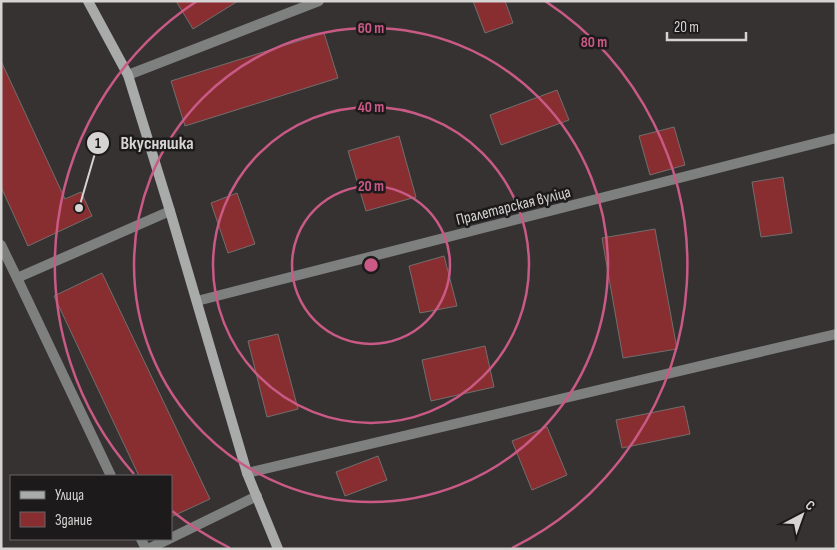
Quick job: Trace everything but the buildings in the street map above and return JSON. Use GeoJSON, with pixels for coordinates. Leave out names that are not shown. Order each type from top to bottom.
{"type":"FeatureCollection","features":[{"type":"Feature","properties":{"kind":"main road"},"geometry":{"type":"LineString","coordinates":[[88,1],[128,75],[247,473],[278,549]]}},
{"type":"Feature","properties":{"kind":"street"},"geometry":{"type":"LineString","coordinates":[[128,75],[319,1]]}},
{"type":"Feature","properties":{"kind":"street","name":"Пралетарская вуліца"},"geometry":{"type":"LineString","coordinates":[[197,301],[836,138]]}},
{"type":"Feature","properties":{"kind":"street"},"geometry":{"type":"LineString","coordinates":[[17,278],[170,211]]}},
{"type":"Feature","properties":{"kind":"street"},"geometry":{"type":"LineString","coordinates":[[1,245],[111,475]]}},
{"type":"Feature","properties":{"kind":"street"},"geometry":{"type":"LineString","coordinates":[[247,473],[836,334]]}},
{"type":"Feature","properties":{"kind":"street"},"geometry":{"type":"LineString","coordinates":[[172,537],[257,496]]}},
{"type":"Feature","properties":{"kind":"street"},"geometry":{"type":"LineString","coordinates":[[147,549],[166,540]]}},
{"type":"Feature","properties":{"kind":"place","name":"Вкусняшка"},"geometry":{"type":"Point","coordinates":[79,208]}}]}
